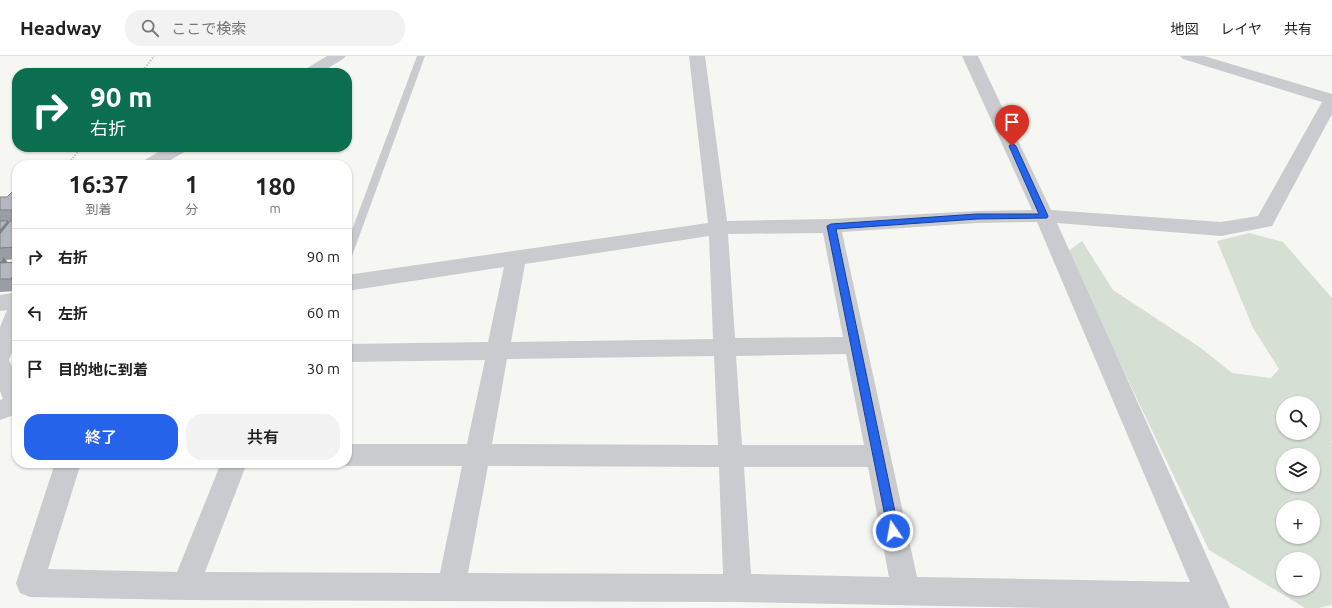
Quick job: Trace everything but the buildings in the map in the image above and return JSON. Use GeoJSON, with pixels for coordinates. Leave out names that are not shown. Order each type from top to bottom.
{"type":"FeatureCollection","features":[{"type":"Feature","properties":{"kind":"street"},"geometry":{"type":"LineString","coordinates":[[318,68],[338,56]]}},
{"type":"Feature","properties":{"kind":"street"},"geometry":{"type":"LineString","coordinates":[[697,56],[718,228],[738,588]]}},
{"type":"Feature","properties":{"kind":"street"},"geometry":{"type":"LineString","coordinates":[[66,468],[30,584],[738,588],[906,591],[1213,603],[994,103],[970,56]]}},
{"type":"Feature","properties":{"kind":"street"},"geometry":{"type":"LineString","coordinates":[[352,282],[718,228],[831,226],[977,217],[1044,216],[1221,229],[1265,221],[1331,99],[1188,56]]}},
{"type":"Feature","properties":{"kind":"street"},"geometry":{"type":"LineString","coordinates":[[158,160],[171,152]]}},
{"type":"Feature","properties":{"kind":"street"},"geometry":{"type":"LineString","coordinates":[[831,226],[906,591]]}},
{"type":"Feature","properties":{"kind":"street"},"geometry":{"type":"LineString","coordinates":[[451,587],[516,258]]}},
{"type":"Feature","properties":{"kind":"street"},"geometry":{"type":"LineString","coordinates":[[0,303],[12,301]]}},
{"type":"Feature","properties":{"kind":"street"},"geometry":{"type":"LineString","coordinates":[[0,356],[12,325]]}},
{"type":"Feature","properties":{"kind":"street"},"geometry":{"type":"LineString","coordinates":[[352,353],[855,345]]}},
{"type":"Feature","properties":{"kind":"street"},"geometry":{"type":"LineString","coordinates":[[0,365],[12,392]]}},
{"type":"Feature","properties":{"kind":"street"},"geometry":{"type":"LineString","coordinates":[[0,410],[12,405]]}},
{"type":"Feature","properties":{"kind":"street"},"geometry":{"type":"LineString","coordinates":[[352,455],[878,456]]}},
{"type":"Feature","properties":{"kind":"street"},"geometry":{"type":"LineString","coordinates":[[184,586],[232,468]]}},
{"type":"Feature","properties":{"kind":"lane"},"geometry":{"type":"LineString","coordinates":[[352,242],[421,56]]}},
{"type":"Feature","properties":{"kind":"path"},"geometry":{"type":"LineString","coordinates":[[145,68],[154,56]]}},
{"type":"Feature","properties":{"kind":"path"},"geometry":{"type":"LineString","coordinates":[[71,160],[78,152]]}},
{"type":"Feature","properties":{"kind":"shaded area"},"geometry":{"type":"Polygon","coordinates":[[[1249,233],[1283,242],[1332,298],[1332,605],[1318,608],[1305,608],[1285,596],[1320,596],[1320,552],[1276,552],[1276,590],[1209,550],[1067,252],[1082,241],[1113,290],[1201,348],[1232,373],[1271,378],[1279,369],[1253,328],[1217,241],[1249,233]]]}},
{"type":"Feature","properties":{"kind":"route"},"geometry":{"type":"LineString","coordinates":[[893,531],[831,226],[977,217],[1044,216],[1012,146]]}}]}
